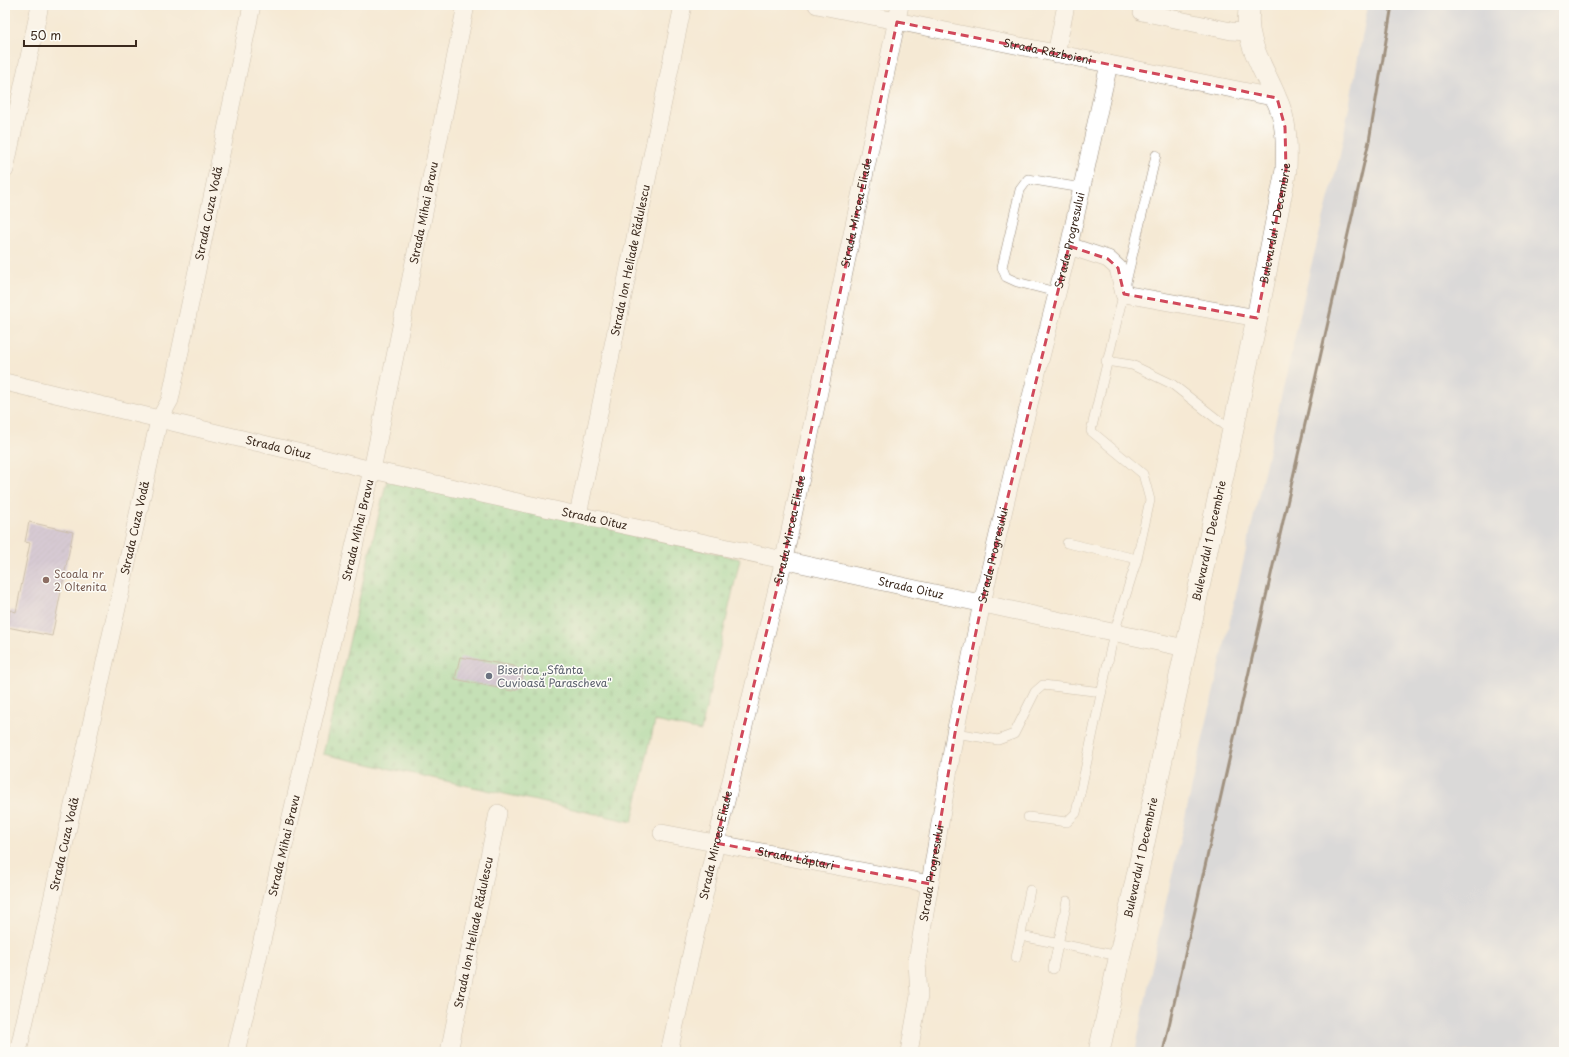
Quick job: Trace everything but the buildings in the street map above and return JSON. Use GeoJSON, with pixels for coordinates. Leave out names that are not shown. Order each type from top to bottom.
{"type":"FeatureCollection","features":[{"type":"Feature","properties":{"kind":"street"},"geometry":{"type":"LineString","coordinates":[[5,170],[40,5]]}},
{"type":"Feature","properties":{"kind":"street","name":"Strada Cuza Vodă"},"geometry":{"type":"LineString","coordinates":[[18,1052],[159,420],[170,400],[252,5]]}},
{"type":"Feature","properties":{"kind":"street","name":"Strada Mihai Bravu"},"geometry":{"type":"LineString","coordinates":[[236,1052],[372,470],[466,5]]}},
{"type":"Feature","properties":{"kind":"street","name":"Strada Ion Heliade Rădulescu"},"geometry":{"type":"LineString","coordinates":[[578,516],[682,5]]}},
{"type":"Feature","properties":{"kind":"street","name":"Strada Războieni"},"geometry":{"type":"LineString","coordinates":[[817,5],[1277,98]]}},
{"type":"Feature","properties":{"kind":"street","name":"Strada Mircea Eliade"},"geometry":{"type":"LineString","coordinates":[[670,1052],[716,844],[784,559],[900,5]]}},
{"type":"Feature","properties":{"kind":"street"},"geometry":{"type":"LineString","coordinates":[[1056,54],[1066,5]]}},
{"type":"Feature","properties":{"kind":"street","name":"Bulevardul 1 Decembrie"},"geometry":{"type":"LineString","coordinates":[[1099,1052],[1256,318],[1286,170],[1287,148],[1285,127],[1277,98],[1254,53],[1249,32],[1250,5]]}},
{"type":"Feature","properties":{"kind":"street"},"geometry":{"type":"LineString","coordinates":[[1142,12],[1231,31],[1249,32]]}},
{"type":"Feature","properties":{"kind":"street","name":"Strada Progresului"},"geometry":{"type":"LineString","coordinates":[[909,1052],[919,996],[917,961],[955,733],[982,603],[1056,292],[1069,246],[1109,64]]}},
{"type":"Feature","properties":{"kind":"street"},"geometry":{"type":"LineString","coordinates":[[1069,246],[1108,259],[1118,268],[1124,294],[1256,318]]}},
{"type":"Feature","properties":{"kind":"street","name":"Strada Oituz"},"geometry":{"type":"LineString","coordinates":[[5,382],[372,470],[1185,648]]}},
{"type":"Feature","properties":{"kind":"street","name":"Strada Ion Heliade Rădulescu"},"geometry":{"type":"LineString","coordinates":[[449,1052],[498,813]]}},
{"type":"Feature","properties":{"kind":"street","name":"Strada Lăptari"},"geometry":{"type":"LineString","coordinates":[[662,833],[930,884]]}},
{"type":"Feature","properties":{"kind":"lane"},"geometry":{"type":"LineString","coordinates":[[1028,817],[1068,822],[1076,814],[1114,633],[1137,559],[1150,500],[1144,474],[1091,431],[1106,361],[1124,294],[1156,155]]}},
{"type":"Feature","properties":{"kind":"lane"},"geometry":{"type":"LineString","coordinates":[[1056,292],[1017,282],[1006,277],[1002,267],[1020,190],[1028,179],[1082,188]]}},
{"type":"Feature","properties":{"kind":"lane"},"geometry":{"type":"LineString","coordinates":[[1106,361],[1132,365],[1172,384],[1232,430]]}},
{"type":"Feature","properties":{"kind":"lane"},"geometry":{"type":"LineString","coordinates":[[1067,543],[1137,559]]}},
{"type":"Feature","properties":{"kind":"lane"},"geometry":{"type":"LineString","coordinates":[[955,733],[998,740],[1014,734],[1035,692],[1043,685],[1102,692]]}},
{"type":"Feature","properties":{"kind":"lane"},"geometry":{"type":"LineString","coordinates":[[1016,958],[1030,890]]}},
{"type":"Feature","properties":{"kind":"lane"},"geometry":{"type":"LineString","coordinates":[[1053,969],[1068,901]]}},
{"type":"Feature","properties":{"kind":"lane"},"geometry":{"type":"LineString","coordinates":[[1021,936],[1119,956]]}},
{"type":"Feature","properties":{"kind":"highlighted area"},"geometry":{"type":"Polygon","coordinates":[[[897,22],[1277,98],[1285,127],[1286,170],[1257,318],[1124,294],[1118,268],[1108,259],[1069,246],[982,603],[955,733],[930,884],[716,843],[784,559],[897,22]]]}},
{"type":"Feature","properties":{"kind":"shaded area"},"geometry":{"type":"Polygon","coordinates":[[[1368,5],[1564,5],[1564,1052],[1135,1052],[1157,942],[1188,804],[1311,266],[1340,155],[1368,5]]]}},
{"type":"Feature","properties":{"kind":"green space"},"geometry":{"type":"Polygon","coordinates":[[[388,475],[740,559],[701,731],[655,721],[632,822],[323,754],[388,475]]]}},
{"type":"Feature","properties":{"kind":"railway"},"geometry":{"type":"LineString","coordinates":[[1163,1052],[1369,141],[1392,5]]}},
{"type":"Feature","properties":{"kind":"place","name":"Scoala nr 2 Oltenita"},"geometry":{"type":"Point","coordinates":[46,580]}},
{"type":"Feature","properties":{"kind":"place","name":"Biserica „Sfânta Cuvioasă Parascheva\""},"geometry":{"type":"Point","coordinates":[489,676]}}]}
